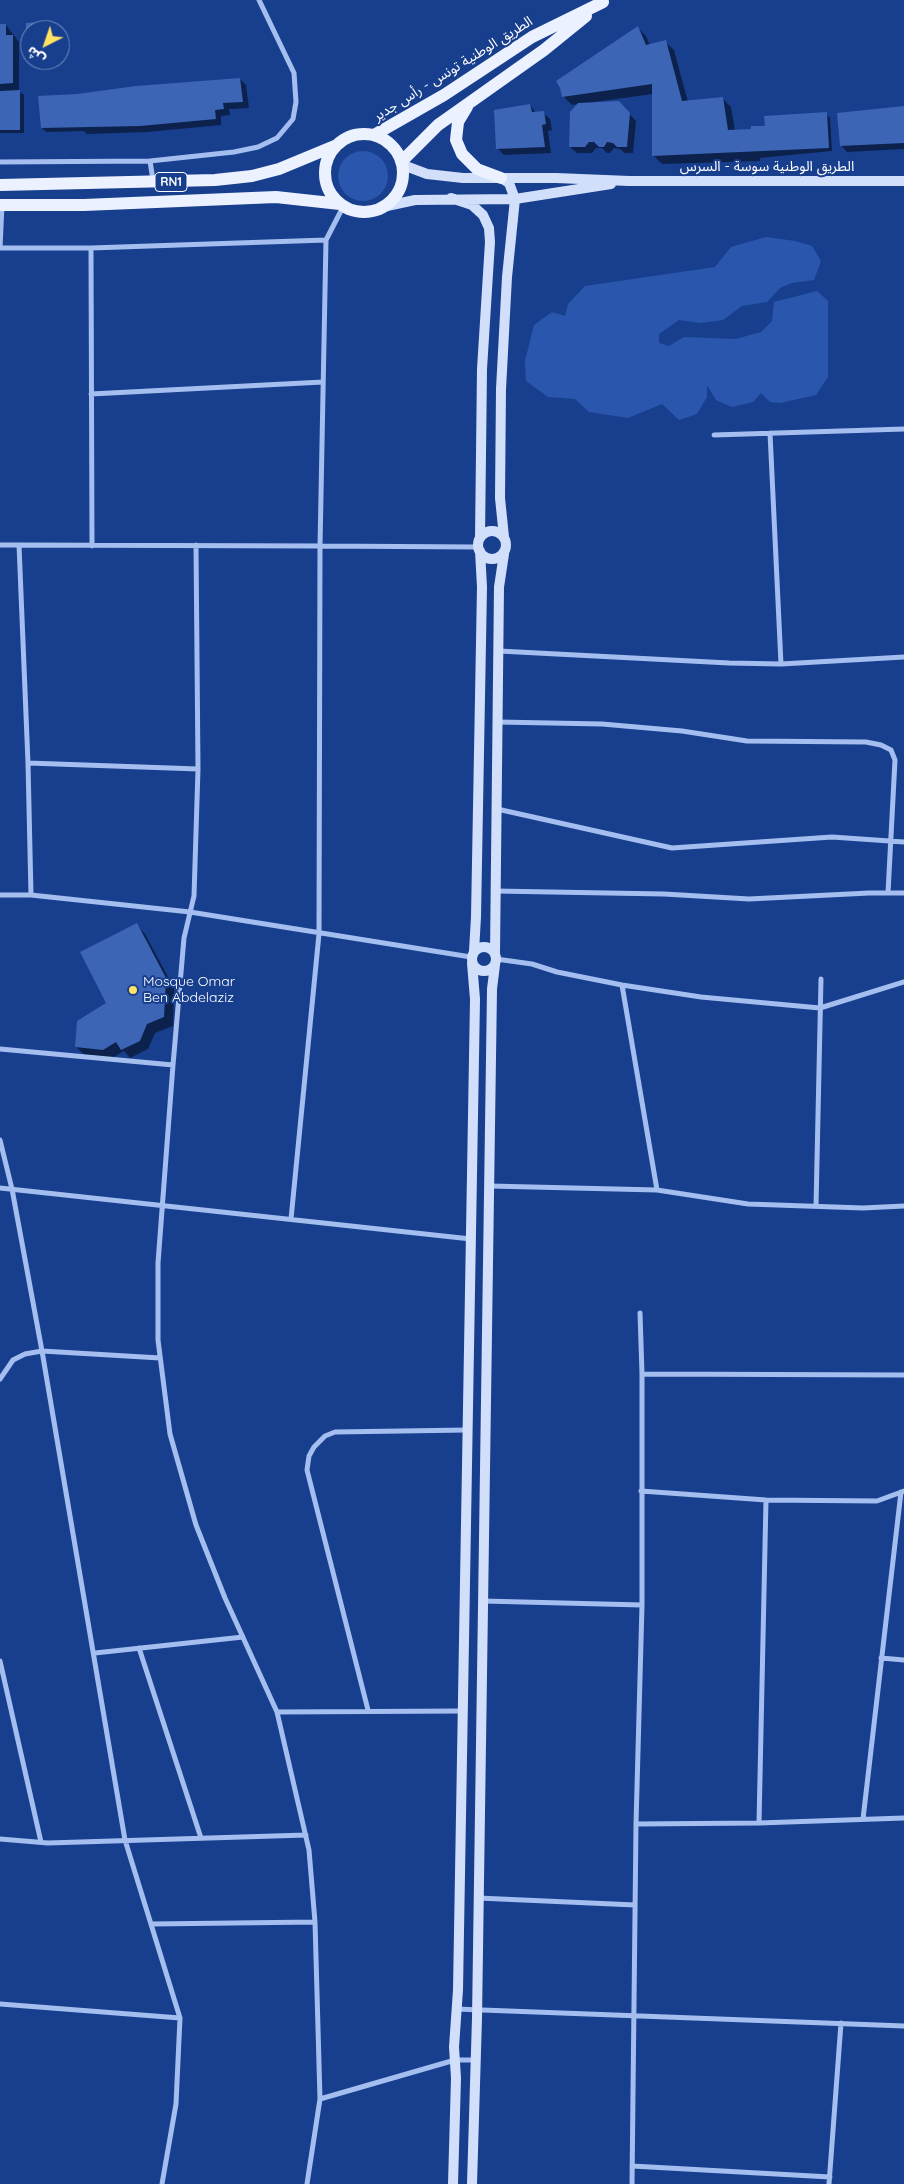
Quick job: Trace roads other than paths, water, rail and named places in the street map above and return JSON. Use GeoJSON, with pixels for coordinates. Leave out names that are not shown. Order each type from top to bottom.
{"type":"FeatureCollection","features":[{"type":"Feature","properties":{"kind":"main road","name":"الطريق الوطنية تونس - رأس جدير"},"geometry":{"type":"LineString","coordinates":[[402,163],[438,125],[544,50],[604,1]]}},
{"type":"Feature","properties":{"kind":"main road","name":"الطريق الوطنية تونس - رأس جدير"},"geometry":{"type":"LineString","coordinates":[[374,135],[444,95],[532,37],[604,1]]}},
{"type":"Feature","properties":{"kind":"main road"},"geometry":{"type":"LineString","coordinates":[[472,2184],[492,989],[495,959],[499,576],[507,545],[500,511],[501,409],[507,277],[515,199],[509,183],[476,169],[462,154],[456,140],[458,122],[465,110],[478,95]]}},
{"type":"Feature","properties":{"kind":"main road","name":"RN1"},"geometry":{"type":"LineString","coordinates":[[0,185],[215,180],[252,176],[279,169],[337,145],[348,138],[360,134],[374,135]]}},
{"type":"Feature","properties":{"kind":"main road"},"geometry":{"type":"LineString","coordinates":[[374,135],[386,141],[396,150],[402,163],[404,177],[401,188],[387,206]]}},
{"type":"Feature","properties":{"kind":"main road"},"geometry":{"type":"LineString","coordinates":[[337,145],[329,156],[325,168],[326,182],[331,194],[341,205]]}},
{"type":"Feature","properties":{"kind":"main road","name":"الطريق الوطنية سوسة - السرس"},"geometry":{"type":"LineString","coordinates":[[402,163],[437,175],[463,178],[629,181],[904,181]]}},
{"type":"Feature","properties":{"kind":"main road","name":"الطريق الوطنية سوسة - السرس"},"geometry":{"type":"LineString","coordinates":[[387,206],[415,200],[451,198],[515,199],[629,181]]}},
{"type":"Feature","properties":{"kind":"main road","name":"RN1"},"geometry":{"type":"LineString","coordinates":[[1,205],[94,204],[276,197],[341,205],[354,211],[366,213],[377,211],[387,206]]}},
{"type":"Feature","properties":{"kind":"main road"},"geometry":{"type":"LineString","coordinates":[[451,198],[472,206],[483,215],[489,228],[490,242],[482,369],[482,513],[479,545],[482,597],[476,907],[472,957],[475,1000],[453,2184]]}},
{"type":"Feature","properties":{"kind":"main road"},"geometry":{"type":"LineString","coordinates":[[479,545],[492,531],[504,537]]}},
{"type":"Feature","properties":{"kind":"main road"},"geometry":{"type":"LineString","coordinates":[[479,545],[482,555],[491,559],[496,559],[504,554]]}},
{"type":"Feature","properties":{"kind":"main road"},"geometry":{"type":"LineString","coordinates":[[484,946],[488,947],[495,959],[492,968],[484,971],[476,969],[472,957],[484,946]]}},
{"type":"Feature","properties":{"kind":"street"},"geometry":{"type":"LineString","coordinates":[[0,162],[150,161],[258,147],[277,138],[293,119],[296,102],[294,73],[259,0]]}},
{"type":"Feature","properties":{"kind":"street"},"geometry":{"type":"LineString","coordinates":[[150,161],[153,182]]}},
{"type":"Feature","properties":{"kind":"street"},"geometry":{"type":"LineString","coordinates":[[1,205],[0,248],[92,248],[326,240]]}},
{"type":"Feature","properties":{"kind":"street"},"geometry":{"type":"LineString","coordinates":[[291,1219],[319,934],[320,546],[326,240],[341,205]]}},
{"type":"Feature","properties":{"kind":"street"},"geometry":{"type":"LineString","coordinates":[[92,248],[92,546]]}},
{"type":"Feature","properties":{"kind":"street"},"geometry":{"type":"LineString","coordinates":[[91,394],[323,382]]}},
{"type":"Feature","properties":{"kind":"street"},"geometry":{"type":"LineString","coordinates":[[714,435],[904,429]]}},
{"type":"Feature","properties":{"kind":"street"},"geometry":{"type":"LineString","coordinates":[[770,433],[781,664]]}},
{"type":"Feature","properties":{"kind":"street"},"geometry":{"type":"LineString","coordinates":[[0,545],[479,545]]}},
{"type":"Feature","properties":{"kind":"street"},"geometry":{"type":"LineString","coordinates":[[19,545],[28,763],[31,895]]}},
{"type":"Feature","properties":{"kind":"street"},"geometry":{"type":"LineString","coordinates":[[196,545],[198,769],[194,896],[184,938],[158,1271],[157,1304],[160,1358],[170,1434],[196,1525],[277,1712],[309,1850],[315,1922],[320,2099],[307,2184]]}},
{"type":"Feature","properties":{"kind":"street"},"geometry":{"type":"LineString","coordinates":[[499,651],[781,664],[904,657]]}},
{"type":"Feature","properties":{"kind":"street"},"geometry":{"type":"LineString","coordinates":[[498,722],[602,724],[682,731],[747,741],[866,742],[881,745],[891,750],[895,760],[888,893]]}},
{"type":"Feature","properties":{"kind":"street"},"geometry":{"type":"LineString","coordinates":[[28,763],[198,769]]}},
{"type":"Feature","properties":{"kind":"street"},"geometry":{"type":"LineString","coordinates":[[496,809],[672,848],[832,837],[904,842]]}},
{"type":"Feature","properties":{"kind":"street"},"geometry":{"type":"LineString","coordinates":[[495,891],[664,894],[749,899],[888,893],[904,894]]}},
{"type":"Feature","properties":{"kind":"street"},"geometry":{"type":"LineString","coordinates":[[0,895],[31,895],[190,912],[472,957]]}},
{"type":"Feature","properties":{"kind":"street"},"geometry":{"type":"LineString","coordinates":[[495,959],[532,964],[557,972],[622,985],[701,997],[820,1008],[904,982]]}},
{"type":"Feature","properties":{"kind":"street"},"geometry":{"type":"LineString","coordinates":[[816,1206],[820,979]]}},
{"type":"Feature","properties":{"kind":"street"},"geometry":{"type":"LineString","coordinates":[[622,985],[657,1190]]}},
{"type":"Feature","properties":{"kind":"street"},"geometry":{"type":"LineString","coordinates":[[0,1049],[174,1065]]}},
{"type":"Feature","properties":{"kind":"street"},"geometry":{"type":"LineString","coordinates":[[0,1140],[12,1189],[42,1351],[95,1653],[125,1840],[180,2018],[176,2104],[162,2184]]}},
{"type":"Feature","properties":{"kind":"street"},"geometry":{"type":"LineString","coordinates":[[490,1186],[657,1190],[748,1204],[904,1206]]}},
{"type":"Feature","properties":{"kind":"street"},"geometry":{"type":"LineString","coordinates":[[0,1188],[471,1239]]}},
{"type":"Feature","properties":{"kind":"street"},"geometry":{"type":"LineString","coordinates":[[632,2184],[636,1824],[642,1605],[642,1374],[640,1314]]}},
{"type":"Feature","properties":{"kind":"street"},"geometry":{"type":"LineString","coordinates":[[0,1379],[13,1360],[26,1354],[42,1351],[160,1358]]}},
{"type":"Feature","properties":{"kind":"street"},"geometry":{"type":"LineString","coordinates":[[642,1374],[904,1375]]}},
{"type":"Feature","properties":{"kind":"street"},"geometry":{"type":"LineString","coordinates":[[368,1710],[307,1470],[309,1456],[314,1447],[325,1436],[335,1432],[467,1430]]}},
{"type":"Feature","properties":{"kind":"street"},"geometry":{"type":"LineString","coordinates":[[641,1491],[766,1500],[878,1501],[902,1491],[863,1819]]}},
{"type":"Feature","properties":{"kind":"street"},"geometry":{"type":"LineString","coordinates":[[759,1823],[766,1500]]}},
{"type":"Feature","properties":{"kind":"street"},"geometry":{"type":"LineString","coordinates":[[483,1602],[642,1605]]}},
{"type":"Feature","properties":{"kind":"street"},"geometry":{"type":"LineString","coordinates":[[95,1653],[243,1636]]}},
{"type":"Feature","properties":{"kind":"street"},"geometry":{"type":"LineString","coordinates":[[139,1648],[201,1838]]}},
{"type":"Feature","properties":{"kind":"street"},"geometry":{"type":"LineString","coordinates":[[881,1658],[904,1660]]}},
{"type":"Feature","properties":{"kind":"street"},"geometry":{"type":"LineString","coordinates":[[0,1661],[41,1842]]}},
{"type":"Feature","properties":{"kind":"street"},"geometry":{"type":"LineString","coordinates":[[277,1712],[463,1710]]}},
{"type":"Feature","properties":{"kind":"street"},"geometry":{"type":"LineString","coordinates":[[636,1824],[759,1823],[904,1818]]}},
{"type":"Feature","properties":{"kind":"street"},"geometry":{"type":"LineString","coordinates":[[0,1839],[41,1842],[306,1835]]}},
{"type":"Feature","properties":{"kind":"street"},"geometry":{"type":"LineString","coordinates":[[478,1898],[635,1906]]}},
{"type":"Feature","properties":{"kind":"street"},"geometry":{"type":"LineString","coordinates":[[152,1924],[315,1922]]}},
{"type":"Feature","properties":{"kind":"street"},"geometry":{"type":"LineString","coordinates":[[0,2004],[180,2018]]}},
{"type":"Feature","properties":{"kind":"street"},"geometry":{"type":"LineString","coordinates":[[456,2009],[904,2026]]}},
{"type":"Feature","properties":{"kind":"street"},"geometry":{"type":"LineString","coordinates":[[829,2184],[842,2023]]}},
{"type":"Feature","properties":{"kind":"street"},"geometry":{"type":"LineString","coordinates":[[320,2099],[454,2060],[475,2060]]}},
{"type":"Feature","properties":{"kind":"street"},"geometry":{"type":"LineString","coordinates":[[632,2166],[830,2177]]}},
{"type":"Feature","properties":{"kind":"place","name":"Mosque Omar Ben Abdelaziz"},"geometry":{"type":"Point","coordinates":[133,990]}}]}
